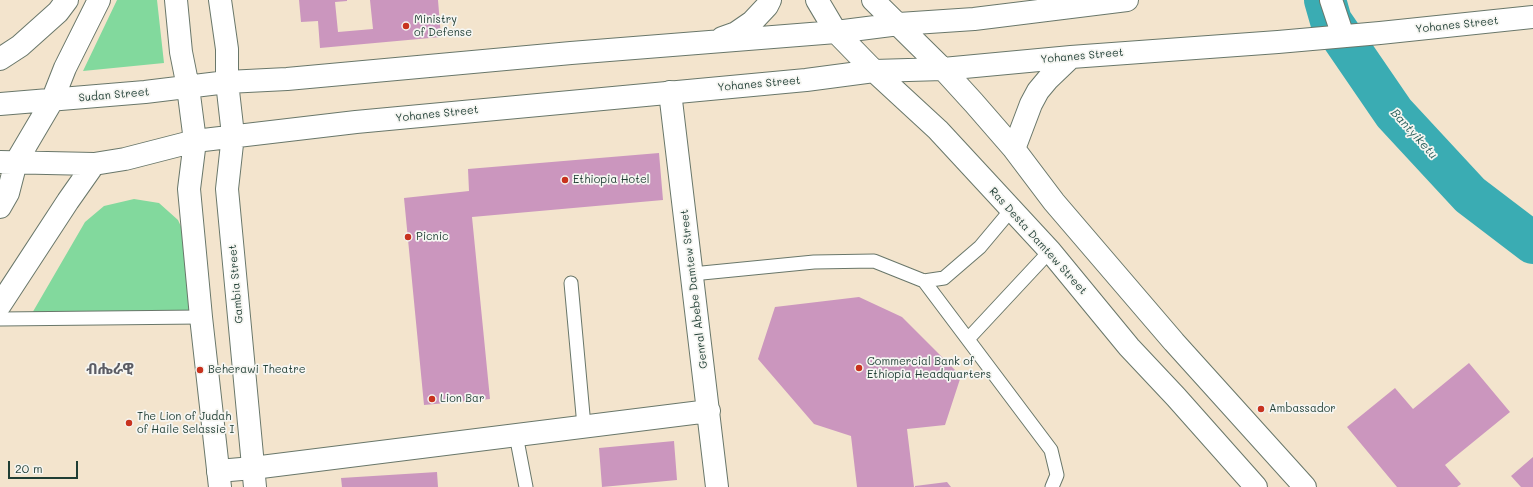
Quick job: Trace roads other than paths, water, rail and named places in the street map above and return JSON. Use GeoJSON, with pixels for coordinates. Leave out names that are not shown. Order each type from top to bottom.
{"type":"FeatureCollection","features":[{"type":"Feature","properties":{"kind":"main road"},"geometry":{"type":"LineString","coordinates":[[0,59],[20,46],[58,12],[67,0]]}},
{"type":"Feature","properties":{"kind":"main road"},"geometry":{"type":"LineString","coordinates":[[0,207],[8,193],[8,162],[52,101],[65,68],[100,0]]}},
{"type":"Feature","properties":{"kind":"main road"},"geometry":{"type":"LineString","coordinates":[[176,0],[180,52],[188,87],[195,141],[189,189],[201,317],[219,479],[254,478],[516,435],[709,411]]}},
{"type":"Feature","properties":{"kind":"main road","name":"Gambia Street"},"geometry":{"type":"LineString","coordinates":[[220,0],[227,49],[227,82],[233,135],[227,189],[254,478]]}},
{"type":"Feature","properties":{"kind":"main road"},"geometry":{"type":"LineString","coordinates":[[712,43],[736,32],[752,22],[767,6],[770,0]]}},
{"type":"Feature","properties":{"kind":"main road","name":"Ras Desta Damtew Street"},"geometry":{"type":"LineString","coordinates":[[817,0],[836,32],[874,71],[938,130],[1050,251],[1129,347],[1176,397],[1256,487]]}},
{"type":"Feature","properties":{"kind":"main road"},"geometry":{"type":"LineString","coordinates":[[873,0],[943,69],[1014,149],[1054,202],[1174,342],[1304,487]]}},
{"type":"Feature","properties":{"kind":"main road"},"geometry":{"type":"LineString","coordinates":[[227,82],[836,32],[899,24],[974,19],[1127,0]]}},
{"type":"Feature","properties":{"kind":"main road"},"geometry":{"type":"LineString","coordinates":[[1331,0],[1334,37]]}},
{"type":"Feature","properties":{"kind":"main road","name":"Yohanes Street"},"geometry":{"type":"LineString","coordinates":[[195,141],[233,135],[806,80],[874,71],[943,69],[1071,56],[1334,37],[1533,17]]}},
{"type":"Feature","properties":{"kind":"main road"},"geometry":{"type":"LineString","coordinates":[[1014,149],[1031,104],[1038,90],[1071,56]]}},
{"type":"Feature","properties":{"kind":"main road","name":"Sudan Street"},"geometry":{"type":"LineString","coordinates":[[0,104],[52,101],[227,82]]}},
{"type":"Feature","properties":{"kind":"main road","name":"Genral Abebe Damtew Street"},"geometry":{"type":"LineString","coordinates":[[670,92],[717,487]]}},
{"type":"Feature","properties":{"kind":"main road"},"geometry":{"type":"LineString","coordinates":[[8,162],[94,164],[195,141]]}},
{"type":"Feature","properties":{"kind":"main road"},"geometry":{"type":"LineString","coordinates":[[0,305],[94,164]]}},
{"type":"Feature","properties":{"kind":"lane"},"geometry":{"type":"LineString","coordinates":[[692,274],[814,262],[874,261],[924,281],[944,278],[980,247],[1011,210]]}},
{"type":"Feature","properties":{"kind":"lane"},"geometry":{"type":"LineString","coordinates":[[968,339],[1050,251]]}},
{"type":"Feature","properties":{"kind":"lane"},"geometry":{"type":"LineString","coordinates":[[924,281],[1051,450],[1057,475],[1052,487]]}},
{"type":"Feature","properties":{"kind":"lane"},"geometry":{"type":"LineString","coordinates":[[571,283],[584,426]]}},
{"type":"Feature","properties":{"kind":"lane"},"geometry":{"type":"LineString","coordinates":[[0,319],[201,317]]}},
{"type":"Feature","properties":{"kind":"lane"},"geometry":{"type":"LineString","coordinates":[[516,435],[526,487]]}},
{"type":"Feature","properties":{"kind":"waterway","name":"Bantyiketu"},"geometry":{"type":"LineString","coordinates":[[1325,0],[1331,21],[1394,113],[1470,195],[1533,243]]}},
{"type":"Feature","properties":{"kind":"place","name":"Ministry of Defense"},"geometry":{"type":"Point","coordinates":[406,26]}},
{"type":"Feature","properties":{"kind":"place","name":"Ethiopia Hotel"},"geometry":{"type":"Point","coordinates":[565,180]}},
{"type":"Feature","properties":{"kind":"place","name":"Picnic"},"geometry":{"type":"Point","coordinates":[408,237]}},
{"type":"Feature","properties":{"kind":"place","name":"Commercial Bank of Ethiopia Headquarters"},"geometry":{"type":"Point","coordinates":[859,368]}},
{"type":"Feature","properties":{"kind":"place","name":"Beherawi Theatre"},"geometry":{"type":"Point","coordinates":[200,370]}},
{"type":"Feature","properties":{"kind":"place","name":"Lion Bar"},"geometry":{"type":"Point","coordinates":[432,399]}},
{"type":"Feature","properties":{"kind":"place","name":"Ambassador"},"geometry":{"type":"Point","coordinates":[1261,409]}},
{"type":"Feature","properties":{"kind":"place","name":"The Lion of Judah of Haile Selassie I"},"geometry":{"type":"Point","coordinates":[129,423]}},
{"type":"Feature","properties":{"kind":"district","name":"ብሔራዊ"},"geometry":{"type":"Point","coordinates":[110,369]}}]}
